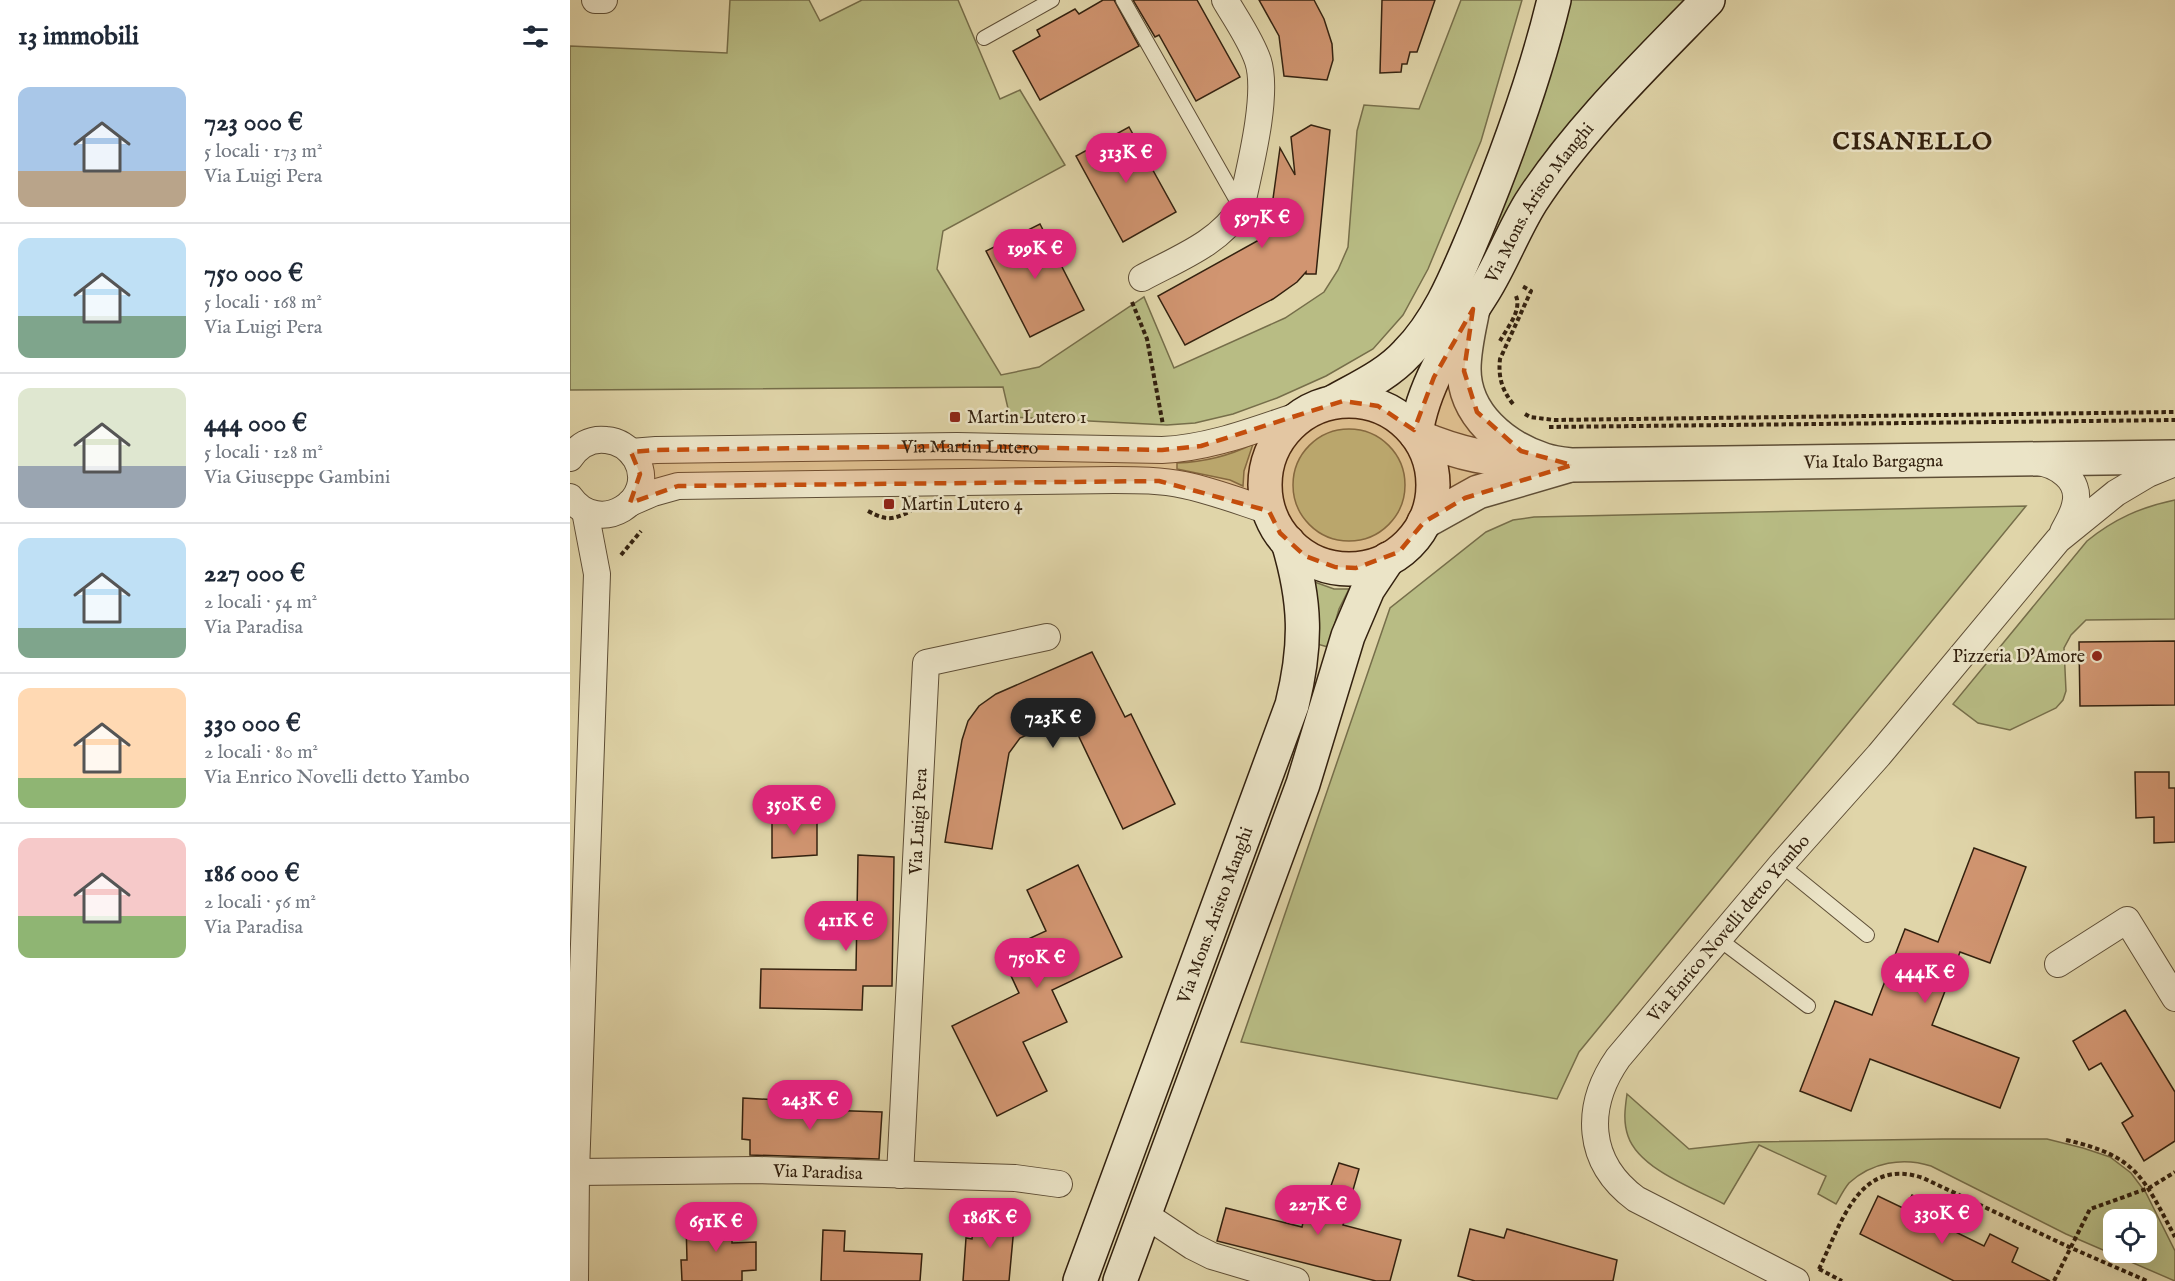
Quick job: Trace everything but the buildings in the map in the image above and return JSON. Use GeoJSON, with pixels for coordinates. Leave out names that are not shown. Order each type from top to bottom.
{"type":"FeatureCollection","features":[{"type":"Feature","properties":{"kind":"main road","name":"Via Mons. Aristo Manghi"},"geometry":{"type":"LineString","coordinates":[[1317,409],[1372,381],[1399,362],[1426,330],[1447,295],[1488,201],[1542,49],[1554,0]]}},
{"type":"Feature","properties":{"kind":"main road","name":"Via Mons. Aristo Manghi"},"geometry":{"type":"LineString","coordinates":[[1418,436],[1420,414],[1434,377],[1490,281],[1517,226],[1558,165],[1644,66],[1708,0]]}},
{"type":"Feature","properties":{"kind":"main road","name":"Via Italo Bargagna"},"geometry":{"type":"LineString","coordinates":[[1473,309],[1464,361],[1469,399],[1487,425],[1505,441],[1521,451],[1559,463]]}},
{"type":"Feature","properties":{"kind":"main road"},"geometry":{"type":"LineString","coordinates":[[1355,401],[1378,406],[1399,417],[1418,436],[1428,455],[1433,493],[1424,522],[1409,543],[1388,559],[1378,564],[1356,568],[1335,567],[1314,561],[1288,542],[1280,533],[1269,512],[1265,487],[1272,451],[1285,430],[1317,409],[1355,401]]}},
{"type":"Feature","properties":{"kind":"main road","name":"Via Italo Bargagna"},"geometry":{"type":"LineString","coordinates":[[1418,436],[1475,457],[1559,463],[2175,457]]}},
{"type":"Feature","properties":{"kind":"main road","name":"Via Italo Bargagna"},"geometry":{"type":"LineString","coordinates":[[1424,522],[1478,492],[1559,463]]}},
{"type":"Feature","properties":{"kind":"main road","name":"Via Mons. Aristo Manghi"},"geometry":{"type":"LineString","coordinates":[[1080,1281],[1292,705],[1302,657],[1304,627],[1297,577],[1288,542]]}},
{"type":"Feature","properties":{"kind":"main road","name":"Via Mons. Aristo Manghi"},"geometry":{"type":"LineString","coordinates":[[1120,1281],[1303,784],[1348,636],[1368,589],[1388,559]]}},
{"type":"Feature","properties":{"kind":"street"},"geometry":{"type":"LineString","coordinates":[[595,0],[604,0]]}},
{"type":"Feature","properties":{"kind":"street"},"geometry":{"type":"LineString","coordinates":[[1142,278],[1210,241],[1233,221],[1241,208],[1259,111],[1262,81],[1254,51],[1225,0]]}},
{"type":"Feature","properties":{"kind":"street","name":"Via Martin Lutero"},"geometry":{"type":"LineString","coordinates":[[632,452],[957,446],[1186,449],[1225,440],[1317,409]]}},
{"type":"Feature","properties":{"kind":"street"},"geometry":{"type":"LineString","coordinates":[[571,454],[593,441],[615,442],[632,452],[640,474],[637,494],[626,506],[607,536],[597,574],[573,1172],[575,1281]]}},
{"type":"Feature","properties":{"kind":"street","name":"Via Enrico Novelli detto Yambo"},"geometry":{"type":"LineString","coordinates":[[2014,459],[2052,465],[2067,475],[2074,485],[2076,503],[2058,540]]}},
{"type":"Feature","properties":{"kind":"street","name":"Via Enrico Novelli detto Yambo"},"geometry":{"type":"LineString","coordinates":[[1796,1281],[1636,1199],[1621,1188],[1607,1168],[1596,1138],[1595,1114],[1602,1086],[1610,1070],[1781,865],[1879,754],[2058,540],[2116,493],[2148,474],[2175,464]]}},
{"type":"Feature","properties":{"kind":"street","name":"Via Martin Lutero"},"geometry":{"type":"LineString","coordinates":[[575,504],[604,516],[653,492],[678,486],[1114,480],[1159,481],[1184,485],[1224,495],[1269,512]]}},
{"type":"Feature","properties":{"kind":"street"},"geometry":{"type":"LineString","coordinates":[[575,504],[597,574]]}},
{"type":"Feature","properties":{"kind":"street","name":"Via Luigi Pera"},"geometry":{"type":"LineString","coordinates":[[900,1175],[926,663],[1047,637]]}},
{"type":"Feature","properties":{"kind":"street"},"geometry":{"type":"LineString","coordinates":[[2058,964],[2127,920],[2175,998]]}},
{"type":"Feature","properties":{"kind":"street","name":"Via Paradisa"},"geometry":{"type":"LineString","coordinates":[[573,1172],[758,1170],[1015,1178],[1059,1184]]}},
{"type":"Feature","properties":{"kind":"street"},"geometry":{"type":"LineString","coordinates":[[1144,1214],[1192,1246],[1212,1256],[1296,1281]]}},
{"type":"Feature","properties":{"kind":"lane"},"geometry":{"type":"LineString","coordinates":[[984,38],[1052,0]]}},
{"type":"Feature","properties":{"kind":"lane"},"geometry":{"type":"LineString","coordinates":[[1123,0],[1241,208]]}},
{"type":"Feature","properties":{"kind":"lane"},"geometry":{"type":"LineString","coordinates":[[1781,865],[1868,935]]}},
{"type":"Feature","properties":{"kind":"lane"},"geometry":{"type":"LineString","coordinates":[[1719,940],[1808,1006]]}},
{"type":"Feature","properties":{"kind":"path"},"geometry":{"type":"LineString","coordinates":[[1142,278],[1125,286],[1147,339],[1164,429]]}},
{"type":"Feature","properties":{"kind":"path"},"geometry":{"type":"LineString","coordinates":[[1516,283],[1531,291],[1500,359],[1499,371],[1507,396],[1517,409],[1530,417],[1554,420],[2175,412]]}},
{"type":"Feature","properties":{"kind":"path"},"geometry":{"type":"LineString","coordinates":[[1497,346],[1517,310],[1517,300],[1511,291]]}},
{"type":"Feature","properties":{"kind":"path"},"geometry":{"type":"LineString","coordinates":[[1545,427],[2175,420]]}},
{"type":"Feature","properties":{"kind":"path"},"geometry":{"type":"LineString","coordinates":[[857,511],[868,511],[883,519],[895,519],[911,510],[922,510]]}},
{"type":"Feature","properties":{"kind":"path"},"geometry":{"type":"LineString","coordinates":[[620,556],[647,526]]}},
{"type":"Feature","properties":{"kind":"path"},"geometry":{"type":"LineString","coordinates":[[2066,1140],[2102,1149],[2134,1169],[2149,1188],[2175,1237]]}},
{"type":"Feature","properties":{"kind":"path"},"geometry":{"type":"LineString","coordinates":[[2054,1281],[2090,1209],[2149,1188],[2175,1172]]}},
{"type":"Feature","properties":{"kind":"path"},"geometry":{"type":"LineString","coordinates":[[1819,1269],[1857,1194],[1872,1182],[1894,1174],[1923,1178],[2147,1281]]}},
{"type":"Feature","properties":{"kind":"highlighted area"},"geometry":{"type":"Polygon","coordinates":[[[1473,309],[1464,371],[1477,412],[1521,451],[1572,465],[1465,498],[1424,522],[1399,552],[1356,568],[1335,567],[1305,556],[1280,533],[1269,511],[1159,481],[678,486],[630,503],[640,474],[631,452],[957,446],[1162,450],[1201,446],[1343,401],[1378,406],[1414,430],[1434,377],[1473,309]]]}},
{"type":"Feature","properties":{"kind":"green space"},"geometry":{"type":"Polygon","coordinates":[[[730,0],[809,0],[820,21],[862,0],[958,0],[1000,99],[1020,90],[1065,165],[943,231],[937,269],[1001,375],[1039,367],[1144,297],[1174,368],[1285,318],[1324,292],[1338,270],[1348,247],[1357,131],[1364,105],[1419,109],[1461,0],[1522,0],[1481,141],[1428,269],[1403,315],[1373,349],[1326,376],[1277,398],[1233,414],[1195,423],[1167,425],[1010,417],[1003,387],[570,390],[570,46],[727,53],[730,0]]]}},
{"type":"Feature","properties":{"kind":"green space"},"geometry":{"type":"Polygon","coordinates":[[[1568,0],[1686,0],[1672,12],[1550,146],[1491,242],[1488,240],[1568,0]]]}},
{"type":"Feature","properties":{"kind":"green space"},"geometry":{"type":"Polygon","coordinates":[[[1349,429],[1370,433],[1388,446],[1401,464],[1405,485],[1401,506],[1388,524],[1370,537],[1349,541],[1328,537],[1310,524],[1297,506],[1293,485],[1297,464],[1310,446],[1328,433],[1349,429]]]}},
{"type":"Feature","properties":{"kind":"green space"},"geometry":{"type":"Polygon","coordinates":[[[1253,444],[1244,471],[1243,486],[1230,480],[1177,469],[1177,463],[1217,458],[1253,444]]]}},
{"type":"Feature","properties":{"kind":"green space"},"geometry":{"type":"Polygon","coordinates":[[[2175,500],[2175,619],[2086,620],[2071,635],[2064,648],[2066,691],[2063,700],[2056,708],[2010,730],[1978,723],[1953,704],[2087,541],[2107,526],[2128,515],[2175,500]]]}},
{"type":"Feature","properties":{"kind":"green space"},"geometry":{"type":"Polygon","coordinates":[[[2026,506],[1579,1052],[1557,1099],[1241,1042],[1390,608],[1486,532],[1513,520],[1534,517],[2026,506]]]}},
{"type":"Feature","properties":{"kind":"green space"},"geometry":{"type":"Polygon","coordinates":[[[1309,580],[1334,589],[1349,589],[1339,609],[1328,647],[1317,644],[1309,580]]]}},
{"type":"Feature","properties":{"kind":"green space"},"geometry":{"type":"Polygon","coordinates":[[[1627,1094],[1689,1149],[1753,1142],[2047,1139],[2110,1157],[2131,1173],[2146,1193],[2154,1209],[2103,1209],[2103,1250],[2066,1234],[1931,1166],[1920,1163],[1888,1163],[1868,1170],[1849,1183],[1836,1204],[1818,1194],[1826,1176],[1759,1145],[1724,1204],[1669,1177],[1644,1158],[1634,1148],[1628,1136],[1625,1115],[1627,1094]]]}},
{"type":"Feature","properties":{"kind":"green space"},"geometry":{"type":"Polygon","coordinates":[[[2157,1215],[2175,1251],[2175,1281],[2133,1263],[2157,1263],[2157,1215]]]}},
{"type":"Feature","properties":{"kind":"place","name":"Martin Lutero 1"},"geometry":{"type":"Point","coordinates":[955,417]}},
{"type":"Feature","properties":{"kind":"place","name":"Martin Lutero 4"},"geometry":{"type":"Point","coordinates":[889,504]}},
{"type":"Feature","properties":{"kind":"place","name":"Pizzeria D'Amore"},"geometry":{"type":"Point","coordinates":[2097,656]}},
{"type":"Feature","properties":{"kind":"district","name":"CISANELLO"},"geometry":{"type":"Point","coordinates":[1913,141]}}]}
